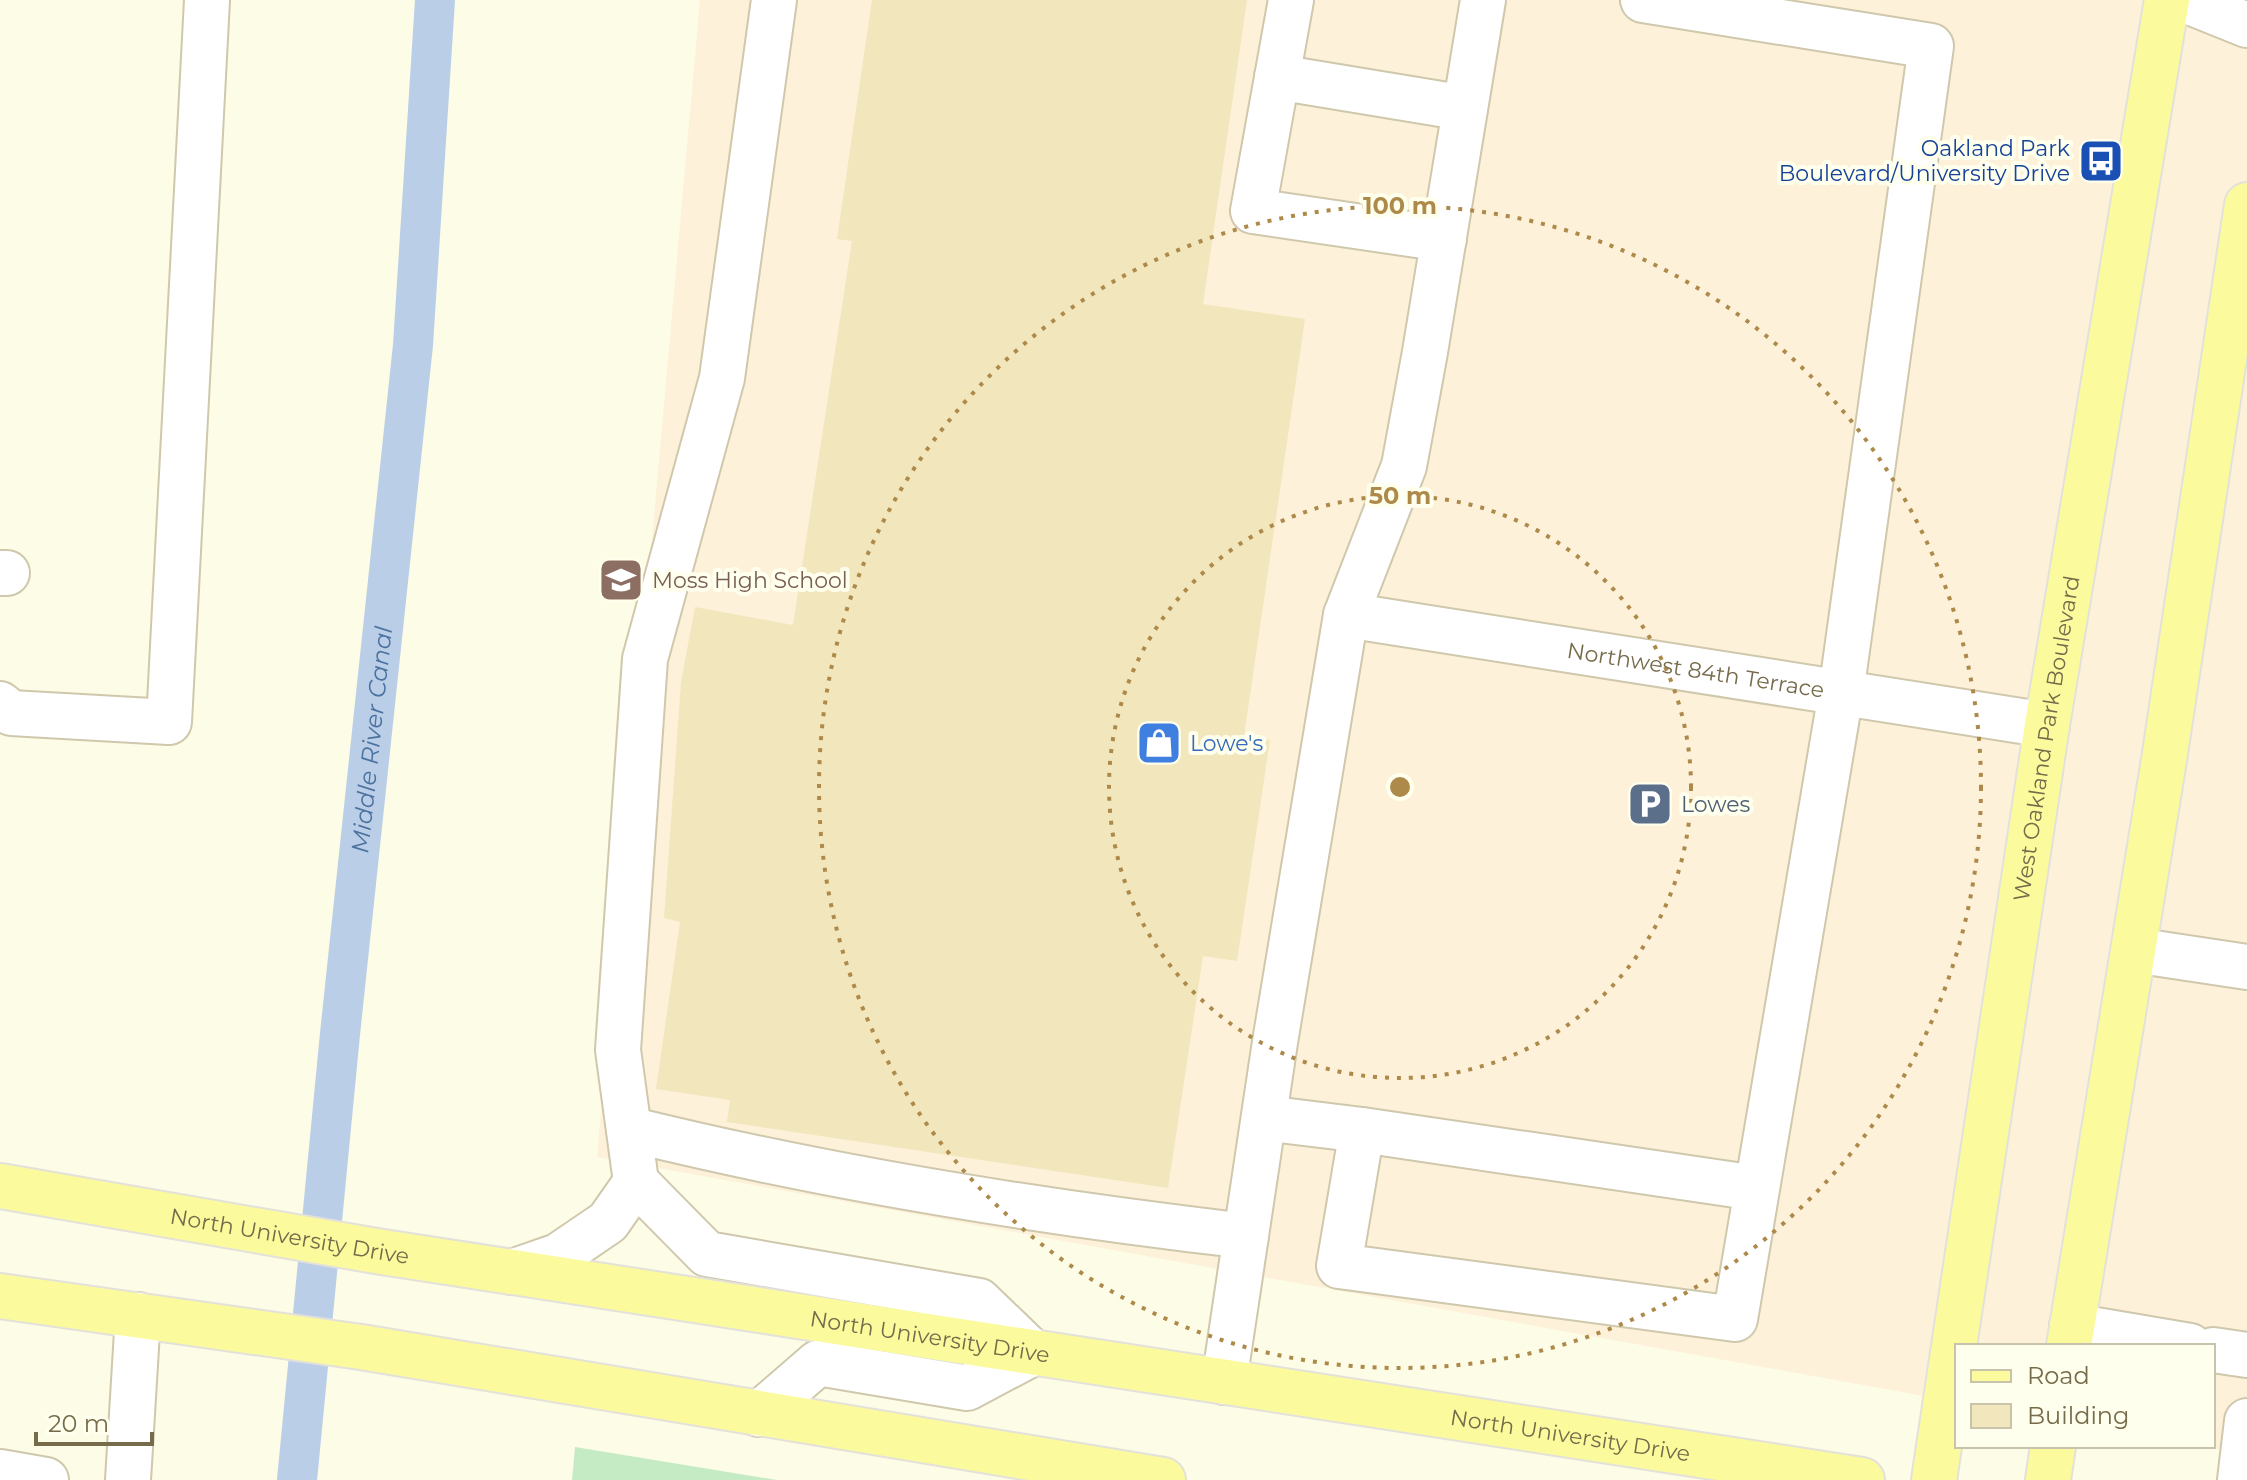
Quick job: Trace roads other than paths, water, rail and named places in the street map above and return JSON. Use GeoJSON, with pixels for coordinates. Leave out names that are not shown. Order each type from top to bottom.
{"type":"FeatureCollection","features":[{"type":"Feature","properties":{"kind":"main road","name":"West Oakland Park Boulevard"},"geometry":{"type":"LineString","coordinates":[[1934,1480],[2047,725],[2167,0]]}},
{"type":"Feature","properties":{"kind":"main road"},"geometry":{"type":"LineString","coordinates":[[2070,1336],[2134,950],[2247,205]]}},
{"type":"Feature","properties":{"kind":"main road","name":"North University Drive"},"geometry":{"type":"LineString","coordinates":[[0,1186],[376,1251],[1862,1480]]}},
{"type":"Feature","properties":{"kind":"main road"},"geometry":{"type":"LineString","coordinates":[[0,1296],[361,1347],[1163,1480]]}},
{"type":"Feature","properties":{"kind":"main road"},"geometry":{"type":"LineString","coordinates":[[2048,1480],[2053,1448]]}},
{"type":"Feature","properties":{"kind":"street"},"geometry":{"type":"LineString","coordinates":[[0,704],[11,713],[169,722],[207,0]]}},
{"type":"Feature","properties":{"kind":"street"},"geometry":{"type":"LineString","coordinates":[[759,1414],[818,1363],[967,1388],[1033,1353],[979,1301],[707,1254],[636,1182],[618,1050],[645,659],[722,378],[774,0]]}},
{"type":"Feature","properties":{"kind":"street"},"geometry":{"type":"LineString","coordinates":[[1291,0],[1253,211],[1444,239]]}},
{"type":"Feature","properties":{"kind":"street"},"geometry":{"type":"LineString","coordinates":[[1224,1382],[1346,615],[1404,466],[1483,0]]}},
{"type":"Feature","properties":{"kind":"street"},"geometry":{"type":"LineString","coordinates":[[1362,1130],[1339,1266],[1735,1319],[1841,693],[1931,46],[1643,0]]}},
{"type":"Feature","properties":{"kind":"street"},"geometry":{"type":"LineString","coordinates":[[2185,0],[2247,25]]}},
{"type":"Feature","properties":{"kind":"street"},"geometry":{"type":"LineString","coordinates":[[1277,77],[1465,108]]}},
{"type":"Feature","properties":{"kind":"street","name":"Northwest 84th Terrace"},"geometry":{"type":"LineString","coordinates":[[1346,615],[2047,725]]}},
{"type":"Feature","properties":{"kind":"street"},"geometry":{"type":"LineString","coordinates":[[2134,950],[2247,967]]}},
{"type":"Feature","properties":{"kind":"street"},"geometry":{"type":"LineString","coordinates":[[1264,1118],[1756,1188]]}},
{"type":"Feature","properties":{"kind":"street"},"geometry":{"type":"LineString","coordinates":[[629,1129],[886,1183],[1139,1223],[1246,1236]]}},
{"type":"Feature","properties":{"kind":"street"},"geometry":{"type":"LineString","coordinates":[[512,1272],[558,1256],[608,1222],[636,1182]]}},
{"type":"Feature","properties":{"kind":"street"},"geometry":{"type":"LineString","coordinates":[[128,1480],[138,1315]]}},
{"type":"Feature","properties":{"kind":"street"},"geometry":{"type":"LineString","coordinates":[[2070,1336],[2166,1344]]}},
{"type":"Feature","properties":{"kind":"street"},"geometry":{"type":"LineString","coordinates":[[2215,1350],[2247,1355]]}},
{"type":"Feature","properties":{"kind":"street"},"geometry":{"type":"LineString","coordinates":[[2240,1480],[2247,1421]]}},
{"type":"Feature","properties":{"kind":"street"},"geometry":{"type":"LineString","coordinates":[[0,1472],[46,1480]]}},
{"type":"Feature","properties":{"kind":"waterway","name":"Middle River Canal"},"geometry":{"type":"LineString","coordinates":[[297,1480],[340,1034],[413,345],[435,0]]}},
{"type":"Feature","properties":{"kind":"place","name":"Oakland Park Boulevard/University Drive"},"geometry":{"type":"Point","coordinates":[2101,161]}},
{"type":"Feature","properties":{"kind":"place","name":"Moss High School"},"geometry":{"type":"Point","coordinates":[621,580]}},
{"type":"Feature","properties":{"kind":"place","name":"Lowe's"},"geometry":{"type":"Point","coordinates":[1159,743]}},
{"type":"Feature","properties":{"kind":"place","name":"Lowes"},"geometry":{"type":"Point","coordinates":[1650,804]}}]}
